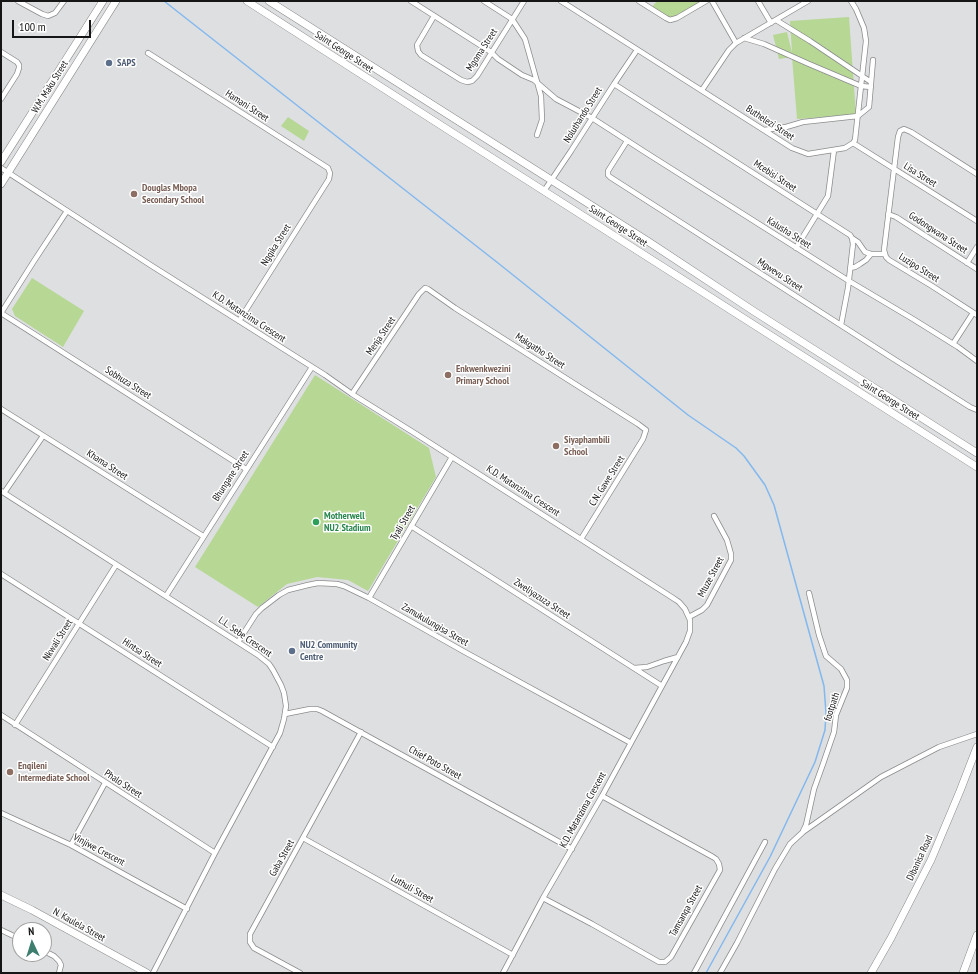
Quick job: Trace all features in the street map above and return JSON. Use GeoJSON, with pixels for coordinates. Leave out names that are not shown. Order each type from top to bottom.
{"type":"FeatureCollection","features":[{"type":"Feature","properties":{"kind":"main road","name":"W.M. Maku Street"},"geometry":{"type":"LineString","coordinates":[[1,162],[104,1]]}},
{"type":"Feature","properties":{"kind":"main road","name":"W.M. Maku Street"},"geometry":{"type":"LineString","coordinates":[[1,184],[116,1]]}},
{"type":"Feature","properties":{"kind":"main road","name":"Saint George Street"},"geometry":{"type":"LineString","coordinates":[[247,1],[977,467]]}},
{"type":"Feature","properties":{"kind":"main road","name":"Saint George Street"},"geometry":{"type":"LineString","coordinates":[[269,1],[649,242],[831,361],[977,453]]}},
{"type":"Feature","properties":{"kind":"main road","name":"Dibanisa Road"},"geometry":{"type":"LineString","coordinates":[[872,973],[931,860],[963,785],[977,747]]}},
{"type":"Feature","properties":{"kind":"main road","name":"N. Kaulela Street"},"geometry":{"type":"LineString","coordinates":[[1,895],[32,910],[147,973]]}},
{"type":"Feature","properties":{"kind":"main road"},"geometry":{"type":"LineString","coordinates":[[963,973],[977,935]]}},
{"type":"Feature","properties":{"kind":"street"},"geometry":{"type":"LineString","coordinates":[[18,1],[48,16],[55,13],[64,1]]}},
{"type":"Feature","properties":{"kind":"street","name":"Kalusha Street"},"geometry":{"type":"LineString","coordinates":[[411,1],[491,52],[498,59],[522,75],[534,80],[556,99],[592,118],[796,248],[913,318],[953,344],[977,362]]}},
{"type":"Feature","properties":{"kind":"street"},"geometry":{"type":"LineString","coordinates":[[484,1],[512,19],[525,39],[541,96],[542,120],[537,135]]}},
{"type":"Feature","properties":{"kind":"street","name":"Mgoma Street"},"geometry":{"type":"LineString","coordinates":[[434,16],[417,45],[418,51],[421,55],[461,80],[468,82],[472,81],[477,76],[524,1]]}},
{"type":"Feature","properties":{"kind":"street","name":"Buthelezi Street"},"geometry":{"type":"LineString","coordinates":[[561,1],[792,148],[808,154],[845,148],[853,143]]}},
{"type":"Feature","properties":{"kind":"street"},"geometry":{"type":"LineString","coordinates":[[639,1],[670,20],[677,18],[706,1]]}},
{"type":"Feature","properties":{"kind":"street"},"geometry":{"type":"LineString","coordinates":[[712,1],[736,43]]}},
{"type":"Feature","properties":{"kind":"street"},"geometry":{"type":"LineString","coordinates":[[758,1],[770,23]]}},
{"type":"Feature","properties":{"kind":"street"},"geometry":{"type":"LineString","coordinates":[[851,1],[865,33],[866,45],[856,133],[853,143]]}},
{"type":"Feature","properties":{"kind":"street"},"geometry":{"type":"LineString","coordinates":[[702,90],[729,50],[736,43],[806,2]]}},
{"type":"Feature","properties":{"kind":"street"},"geometry":{"type":"LineString","coordinates":[[776,20],[862,76],[871,84]]}},
{"type":"Feature","properties":{"kind":"street"},"geometry":{"type":"LineString","coordinates":[[744,38],[764,44],[861,86],[871,84]]}},
{"type":"Feature","properties":{"kind":"street","name":"Noluthando Street"},"geometry":{"type":"LineString","coordinates":[[544,191],[637,50]]}},
{"type":"Feature","properties":{"kind":"street"},"geometry":{"type":"LineString","coordinates":[[1,52],[17,62],[19,68],[17,74],[1,99]]}},
{"type":"Feature","properties":{"kind":"street","name":"Hamani Street"},"geometry":{"type":"LineString","coordinates":[[148,53],[328,168],[330,173],[329,179]]}},
{"type":"Feature","properties":{"kind":"street"},"geometry":{"type":"LineString","coordinates":[[764,130],[786,127],[803,122],[858,116],[870,105],[873,60]]}},
{"type":"Feature","properties":{"kind":"street","name":"Mcebisi Street"},"geometry":{"type":"LineString","coordinates":[[614,84],[850,235],[858,242],[864,251],[871,254]]}},
{"type":"Feature","properties":{"kind":"street"},"geometry":{"type":"LineString","coordinates":[[860,94],[870,105]]}},
{"type":"Feature","properties":{"kind":"street"},"geometry":{"type":"LineString","coordinates":[[894,169],[899,133],[900,130],[904,129],[977,174]]}},
{"type":"Feature","properties":{"kind":"street","name":"Mgwevu Street"},"geometry":{"type":"LineString","coordinates":[[627,141],[608,171],[608,175],[610,177],[977,410]]}},
{"type":"Feature","properties":{"kind":"street","name":"Lisa Street"},"geometry":{"type":"LineString","coordinates":[[853,143],[977,221]]}},
{"type":"Feature","properties":{"kind":"street"},"geometry":{"type":"LineString","coordinates":[[796,248],[829,194],[834,150]]}},
{"type":"Feature","properties":{"kind":"street","name":"K.D. Matanzima Crescent"},"geometry":{"type":"LineString","coordinates":[[1,168],[673,598],[684,609],[689,617],[689,636],[602,796],[543,898],[503,973]]}},
{"type":"Feature","properties":{"kind":"street","name":"Luzipo Street"},"geometry":{"type":"LineString","coordinates":[[894,169],[884,250],[886,257],[975,314]]}},
{"type":"Feature","properties":{"kind":"street","name":"Ngqika Street"},"geometry":{"type":"LineString","coordinates":[[239,321],[329,179]]}},
{"type":"Feature","properties":{"kind":"street"},"geometry":{"type":"LineString","coordinates":[[1,313],[67,211]]}},
{"type":"Feature","properties":{"kind":"street","name":"Godongwana Street"},"geometry":{"type":"LineString","coordinates":[[888,214],[896,217],[977,269]]}},
{"type":"Feature","properties":{"kind":"street"},"geometry":{"type":"LineString","coordinates":[[841,325],[849,281],[853,244],[852,238]]}},
{"type":"Feature","properties":{"kind":"street"},"geometry":{"type":"LineString","coordinates":[[967,263],[977,247]]}},
{"type":"Feature","properties":{"kind":"street"},"geometry":{"type":"LineString","coordinates":[[850,268],[855,267],[866,260],[871,254],[885,254]]}},
{"type":"Feature","properties":{"kind":"street","name":"Menja Street"},"geometry":{"type":"LineString","coordinates":[[352,394],[416,298],[425,288]]}},
{"type":"Feature","properties":{"kind":"street","name":"Makgatho Street"},"geometry":{"type":"LineString","coordinates":[[425,288],[646,430]]}},
{"type":"Feature","properties":{"kind":"street","name":"Sobhuza Street"},"geometry":{"type":"LineString","coordinates":[[1,313],[246,469]]}},
{"type":"Feature","properties":{"kind":"street"},"geometry":{"type":"LineString","coordinates":[[953,344],[975,314]]}},
{"type":"Feature","properties":{"kind":"street","name":"Bhungane Street"},"geometry":{"type":"LineString","coordinates":[[166,596],[312,367]]}},
{"type":"Feature","properties":{"kind":"street","name":"Khama Street"},"geometry":{"type":"LineString","coordinates":[[1,409],[203,536]]}},
{"type":"Feature","properties":{"kind":"street","name":"C.N. Gawe Street"},"geometry":{"type":"LineString","coordinates":[[581,539],[644,439],[646,430]]}},
{"type":"Feature","properties":{"kind":"street"},"geometry":{"type":"LineString","coordinates":[[2,492],[43,436]]}},
{"type":"Feature","properties":{"kind":"street","name":"Tyali Street"},"geometry":{"type":"LineString","coordinates":[[369,598],[452,457]]}},
{"type":"Feature","properties":{"kind":"street","name":"L.L. Sebe Crescent"},"geometry":{"type":"LineString","coordinates":[[2,492],[264,659],[274,670],[284,693],[286,706],[280,733],[215,853],[153,973]]}},
{"type":"Feature","properties":{"kind":"street","name":"Mtuze Street"},"geometry":{"type":"LineString","coordinates":[[689,617],[704,608],[731,560],[727,540],[714,516]]}},
{"type":"Feature","properties":{"kind":"street","name":"Zweliyazuza Street"},"geometry":{"type":"LineString","coordinates":[[411,526],[662,686]]}},
{"type":"Feature","properties":{"kind":"street","name":"Nkwali Street"},"geometry":{"type":"LineString","coordinates":[[15,725],[116,565]]}},
{"type":"Feature","properties":{"kind":"street","name":"Hintsa Street"},"geometry":{"type":"LineString","coordinates":[[1,574],[273,747]]}},
{"type":"Feature","properties":{"kind":"street","name":"Zamukulungisa Street"},"geometry":{"type":"LineString","coordinates":[[238,642],[256,614],[279,595],[288,590],[313,584],[337,584],[352,589],[369,598],[631,743]]}},
{"type":"Feature","properties":{"kind":"street","name":"footpath"},"geometry":{"type":"LineString","coordinates":[[802,832],[806,825],[814,789],[834,732],[836,715],[847,688],[847,680],[842,669],[826,656],[819,635],[809,593]]}},
{"type":"Feature","properties":{"kind":"street"},"geometry":{"type":"LineString","coordinates":[[632,668],[647,667],[664,660],[678,657]]}},
{"type":"Feature","properties":{"kind":"street","name":"Chief Poto Street"},"geometry":{"type":"LineString","coordinates":[[285,714],[310,709],[317,709],[327,713],[572,849]]}},
{"type":"Feature","properties":{"kind":"street","name":"Phalo Street"},"geometry":{"type":"LineString","coordinates":[[1,715],[215,853]]}},
{"type":"Feature","properties":{"kind":"street","name":"Gaba Street"},"geometry":{"type":"LineString","coordinates":[[300,973],[258,950],[252,945],[249,938],[361,732]]}},
{"type":"Feature","properties":{"kind":"street"},"geometry":{"type":"LineString","coordinates":[[720,973],[775,869],[790,844],[802,832],[881,777],[939,747],[977,734]]}},
{"type":"Feature","properties":{"kind":"street"},"geometry":{"type":"LineString","coordinates":[[71,845],[105,783]]}},
{"type":"Feature","properties":{"kind":"street","name":"Tamsanqa Street"},"geometry":{"type":"LineString","coordinates":[[543,898],[659,962],[666,962],[671,957],[720,870],[720,864],[713,857],[602,796]]}},
{"type":"Feature","properties":{"kind":"street","name":"Vinjiwe Crescent"},"geometry":{"type":"LineString","coordinates":[[1,813],[71,845],[187,909]]}},
{"type":"Feature","properties":{"kind":"street","name":"Luthuli Street"},"geometry":{"type":"LineString","coordinates":[[303,838],[513,955]]}},
{"type":"Feature","properties":{"kind":"street"},"geometry":{"type":"LineString","coordinates":[[694,973],[765,842]]}},
{"type":"Feature","properties":{"kind":"street"},"geometry":{"type":"LineString","coordinates":[[1,930],[12,935]]}},
{"type":"Feature","properties":{"kind":"street"},"geometry":{"type":"LineString","coordinates":[[52,955],[59,961],[59,973]]}},
{"type":"Feature","properties":{"kind":"green space"},"geometry":{"type":"Polygon","coordinates":[[[657,1],[703,1],[671,18],[652,7],[657,1]]]}},
{"type":"Feature","properties":{"kind":"green space"},"geometry":{"type":"Polygon","coordinates":[[[849,17],[856,115],[797,119],[792,57],[779,59],[773,35],[787,32],[792,53],[790,21],[849,17]]]}},
{"type":"Feature","properties":{"kind":"green space"},"geometry":{"type":"Polygon","coordinates":[[[288,117],[309,131],[304,141],[281,126],[288,117]]]}},
{"type":"Feature","properties":{"kind":"green space"},"geometry":{"type":"Polygon","coordinates":[[[32,278],[84,311],[63,347],[15,316],[12,309],[32,278]]]}},
{"type":"Feature","properties":{"kind":"green space","name":"Motherwell NU2 Stadium"},"geometry":{"type":"Polygon","coordinates":[[[315,375],[429,448],[436,477],[368,591],[348,580],[317,577],[287,584],[258,607],[195,567],[315,375]]]}},
{"type":"Feature","properties":{"kind":"waterway"},"geometry":{"type":"LineString","coordinates":[[164,1],[498,263],[688,415],[736,448],[744,456],[765,485],[774,505],[824,686],[826,713],[825,730],[815,762],[770,857],[706,973]]}},
{"type":"Feature","properties":{"kind":"place","name":"SAPS"},"geometry":{"type":"Point","coordinates":[109,63]}},
{"type":"Feature","properties":{"kind":"place","name":"Douglas Mbopa Secondary School"},"geometry":{"type":"Point","coordinates":[134,194]}},
{"type":"Feature","properties":{"kind":"place","name":"Enkwenkwezini Primary School"},"geometry":{"type":"Point","coordinates":[448,375]}},
{"type":"Feature","properties":{"kind":"place","name":"Siyaphambili School"},"geometry":{"type":"Point","coordinates":[556,446]}},
{"type":"Feature","properties":{"kind":"place","name":"Motherwell NU2 Stadium"},"geometry":{"type":"Point","coordinates":[316,522]}},
{"type":"Feature","properties":{"kind":"place","name":"NU2 Community Centre"},"geometry":{"type":"Point","coordinates":[292,651]}},
{"type":"Feature","properties":{"kind":"place","name":"Enqileni Intermediate School"},"geometry":{"type":"Point","coordinates":[10,772]}}]}
